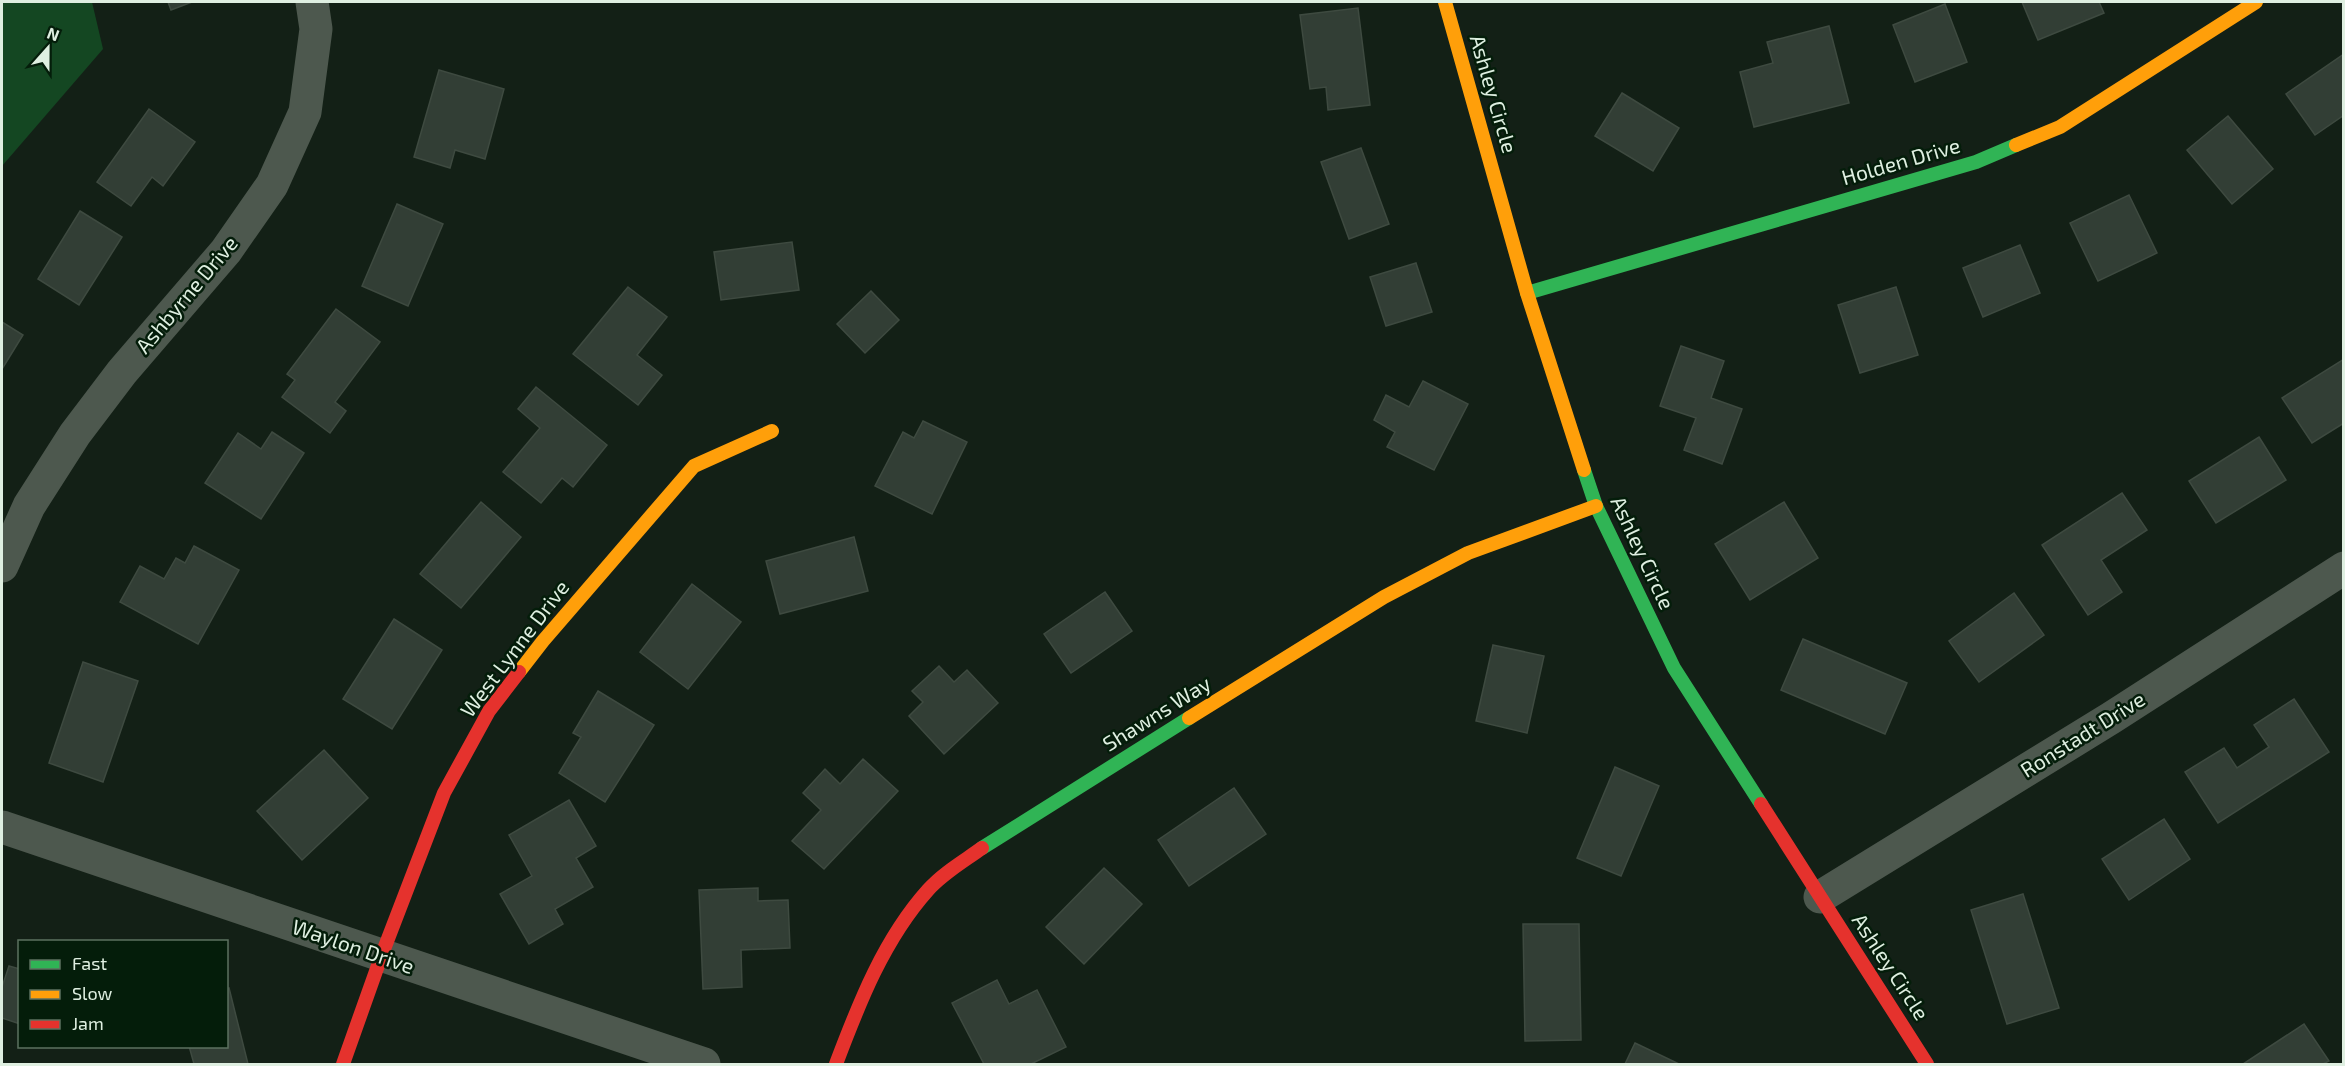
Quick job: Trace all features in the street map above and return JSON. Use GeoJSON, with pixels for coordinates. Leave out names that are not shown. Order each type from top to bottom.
{"type":"FeatureCollection","features":[{"type":"Feature","properties":{"kind":"street","name":"Ashbyrne Drive"},"geometry":{"type":"LineString","coordinates":[[2,566],[29,506],[75,434],[122,372],[226,252],[272,185],[305,112],[316,29],[312,2]]}},
{"type":"Feature","properties":{"kind":"street","name":"Ashley Circle"},"geometry":{"type":"LineString","coordinates":[[1445,2],[1527,293],[1596,506],[1674,668],[1927,1065]]}},
{"type":"Feature","properties":{"kind":"street","name":"Holden Drive"},"geometry":{"type":"LineString","coordinates":[[1527,293],[1976,162],[2060,127],[2256,2]]}},
{"type":"Feature","properties":{"kind":"street","name":"West Lynne Drive"},"geometry":{"type":"LineString","coordinates":[[344,1065],[381,957],[444,793],[489,711],[543,641],[694,466],[772,431]]}},
{"type":"Feature","properties":{"kind":"street","name":"Shawns Way"},"geometry":{"type":"LineString","coordinates":[[836,1065],[860,1000],[890,942],[929,889],[990,842],[1384,597],[1468,553],[1596,506]]}},
{"type":"Feature","properties":{"kind":"street","name":"Ronstadt Drive"},"geometry":{"type":"LineString","coordinates":[[1820,897],[2111,718],[2343,568]]}},
{"type":"Feature","properties":{"kind":"street","name":"Waylon Drive"},"geometry":{"type":"LineString","coordinates":[[2,827],[704,1065]]}},
{"type":"Feature","properties":{"kind":"green space"},"geometry":{"type":"Polygon","coordinates":[[[2,2],[92,2],[103,49],[2,166],[2,2]]]}},
{"type":"Feature","properties":{"kind":"building"},"geometry":{"type":"Polygon","coordinates":[[[168,2],[192,2],[171,10],[168,2]]]}},
{"type":"Feature","properties":{"kind":"building"},"geometry":{"type":"Polygon","coordinates":[[[2022,2],[2099,2],[2104,13],[2038,40],[2022,2]]]}},
{"type":"Feature","properties":{"kind":"building"},"geometry":{"type":"Polygon","coordinates":[[[1945,4],[1967,62],[1915,82],[1893,25],[1945,4]]]}},
{"type":"Feature","properties":{"kind":"building"},"geometry":{"type":"Polygon","coordinates":[[[1358,8],[1370,105],[1328,110],[1326,87],[1310,89],[1300,15],[1358,8]]]}},
{"type":"Feature","properties":{"kind":"building"},"geometry":{"type":"Polygon","coordinates":[[[1829,26],[1849,103],[1754,127],[1740,72],[1773,63],[1767,42],[1829,26]]]}},
{"type":"Feature","properties":{"kind":"building"},"geometry":{"type":"Polygon","coordinates":[[[2344,54],[2344,115],[2315,135],[2286,94],[2344,54]]]}},
{"type":"Feature","properties":{"kind":"building"},"geometry":{"type":"Polygon","coordinates":[[[439,70],[504,89],[485,159],[455,150],[450,168],[414,157],[439,70]]]}},
{"type":"Feature","properties":{"kind":"building"},"geometry":{"type":"Polygon","coordinates":[[[1622,93],[1679,128],[1653,171],[1595,136],[1622,93]]]}},
{"type":"Feature","properties":{"kind":"building"},"geometry":{"type":"Polygon","coordinates":[[[149,109],[195,142],[163,186],[152,177],[131,206],[97,182],[149,109]]]}},
{"type":"Feature","properties":{"kind":"building"},"geometry":{"type":"Polygon","coordinates":[[[2228,116],[2273,169],[2232,204],[2187,150],[2228,116]]]}},
{"type":"Feature","properties":{"kind":"building"},"geometry":{"type":"Polygon","coordinates":[[[1361,148],[1389,224],[1349,239],[1321,162],[1361,148]]]}},
{"type":"Feature","properties":{"kind":"building"},"geometry":{"type":"Polygon","coordinates":[[[2129,195],[2157,253],[2098,281],[2070,223],[2129,195]]]}},
{"type":"Feature","properties":{"kind":"building"},"geometry":{"type":"Polygon","coordinates":[[[397,204],[443,224],[408,306],[362,286],[397,204]]]}},
{"type":"Feature","properties":{"kind":"building"},"geometry":{"type":"Polygon","coordinates":[[[80,211],[122,237],[79,305],[38,279],[80,211]]]}},
{"type":"Feature","properties":{"kind":"building"},"geometry":{"type":"Polygon","coordinates":[[[792,242],[799,290],[721,300],[714,252],[792,242]]]}},
{"type":"Feature","properties":{"kind":"building"},"geometry":{"type":"Polygon","coordinates":[[[2020,245],[2040,293],[1983,317],[1963,268],[2020,245]]]}},
{"type":"Feature","properties":{"kind":"building"},"geometry":{"type":"Polygon","coordinates":[[[1416,263],[1432,312],[1386,326],[1370,277],[1416,263]]]}},
{"type":"Feature","properties":{"kind":"building"},"geometry":{"type":"Polygon","coordinates":[[[628,287],[667,317],[637,355],[662,375],[638,405],[573,354],[628,287]]]}},
{"type":"Feature","properties":{"kind":"building"},"geometry":{"type":"Polygon","coordinates":[[[1896,287],[1918,355],[1860,373],[1838,305],[1896,287]]]}},
{"type":"Feature","properties":{"kind":"building"},"geometry":{"type":"Polygon","coordinates":[[[871,291],[899,320],[865,353],[837,324],[871,291]]]}},
{"type":"Feature","properties":{"kind":"building"},"geometry":{"type":"Polygon","coordinates":[[[336,309],[380,342],[335,402],[346,411],[330,433],[282,397],[295,380],[287,374],[336,309]]]}},
{"type":"Feature","properties":{"kind":"building"},"geometry":{"type":"Polygon","coordinates":[[[2,322],[23,335],[2,369],[2,322]]]}},
{"type":"Feature","properties":{"kind":"building"},"geometry":{"type":"Polygon","coordinates":[[[1681,346],[1724,361],[1711,398],[1742,409],[1722,464],[1684,450],[1696,418],[1660,406],[1681,346]]]}},
{"type":"Feature","properties":{"kind":"building"},"geometry":{"type":"Polygon","coordinates":[[[2344,359],[2344,423],[2312,443],[2282,398],[2344,359]]]}},
{"type":"Feature","properties":{"kind":"building"},"geometry":{"type":"Polygon","coordinates":[[[1423,381],[1468,404],[1434,470],[1387,447],[1395,432],[1374,420],[1386,395],[1409,407],[1423,381]]]}},
{"type":"Feature","properties":{"kind":"building"},"geometry":{"type":"Polygon","coordinates":[[[536,387],[607,445],[573,487],[562,478],[541,503],[503,472],[540,428],[518,409],[536,387]]]}},
{"type":"Feature","properties":{"kind":"building"},"geometry":{"type":"Polygon","coordinates":[[[923,421],[967,442],[932,514],[875,486],[903,432],[914,438],[923,421]]]}},
{"type":"Feature","properties":{"kind":"building"},"geometry":{"type":"Polygon","coordinates":[[[272,432],[304,453],[261,519],[205,483],[238,433],[261,449],[272,432]]]}},
{"type":"Feature","properties":{"kind":"building"},"geometry":{"type":"Polygon","coordinates":[[[2259,437],[2286,480],[2216,523],[2189,481],[2259,437]]]}},
{"type":"Feature","properties":{"kind":"building"},"geometry":{"type":"Polygon","coordinates":[[[2122,493],[2147,530],[2101,560],[2122,592],[2088,615],[2042,545],[2122,493]]]}},
{"type":"Feature","properties":{"kind":"building"},"geometry":{"type":"Polygon","coordinates":[[[481,502],[521,537],[461,608],[420,574],[481,502]]]}},
{"type":"Feature","properties":{"kind":"building"},"geometry":{"type":"Polygon","coordinates":[[[1784,502],[1818,558],[1750,600],[1715,544],[1784,502]]]}},
{"type":"Feature","properties":{"kind":"building"},"geometry":{"type":"Polygon","coordinates":[[[854,537],[868,591],[780,614],[766,561],[854,537]]]}},
{"type":"Feature","properties":{"kind":"building"},"geometry":{"type":"Polygon","coordinates":[[[194,546],[239,570],[198,644],[120,602],[140,566],[164,579],[176,558],[185,563],[194,546]]]}},
{"type":"Feature","properties":{"kind":"building"},"geometry":{"type":"Polygon","coordinates":[[[692,584],[741,622],[688,689],[640,652],[692,584]]]}},
{"type":"Feature","properties":{"kind":"building"},"geometry":{"type":"Polygon","coordinates":[[[1105,592],[1132,631],[1071,673],[1044,634],[1105,592]]]}},
{"type":"Feature","properties":{"kind":"building"},"geometry":{"type":"Polygon","coordinates":[[[2014,593],[2044,635],[1979,682],[1949,641],[2014,593]]]}},
{"type":"Feature","properties":{"kind":"building"},"geometry":{"type":"Polygon","coordinates":[[[394,619],[442,650],[392,729],[343,699],[394,619]]]}},
{"type":"Feature","properties":{"kind":"building"},"geometry":{"type":"Polygon","coordinates":[[[1803,639],[1907,683],[1885,734],[1781,690],[1803,639]]]}},
{"type":"Feature","properties":{"kind":"building"},"geometry":{"type":"Polygon","coordinates":[[[1493,645],[1544,656],[1527,733],[1476,721],[1493,645]]]}},
{"type":"Feature","properties":{"kind":"building"},"geometry":{"type":"Polygon","coordinates":[[[83,662],[138,681],[103,782],[49,763],[83,662]]]}},
{"type":"Feature","properties":{"kind":"building"},"geometry":{"type":"Polygon","coordinates":[[[939,666],[954,682],[967,670],[998,703],[944,754],[909,716],[923,702],[912,691],[939,666]]]}},
{"type":"Feature","properties":{"kind":"building"},"geometry":{"type":"Polygon","coordinates":[[[598,691],[654,725],[605,802],[559,773],[581,737],[573,733],[598,691]]]}},
{"type":"Feature","properties":{"kind":"building"},"geometry":{"type":"Polygon","coordinates":[[[2294,699],[2329,752],[2218,823],[2185,772],[2224,748],[2237,768],[2269,747],[2254,725],[2294,699]]]}},
{"type":"Feature","properties":{"kind":"building"},"geometry":{"type":"Polygon","coordinates":[[[324,750],[368,798],[302,860],[257,811],[324,750]]]}},
{"type":"Feature","properties":{"kind":"building"},"geometry":{"type":"Polygon","coordinates":[[[863,759],[898,791],[824,869],[792,841],[821,810],[803,793],[825,769],[840,784],[863,759]]]}},
{"type":"Feature","properties":{"kind":"building"},"geometry":{"type":"Polygon","coordinates":[[[1615,767],[1659,786],[1621,876],[1577,858],[1615,767]]]}},
{"type":"Feature","properties":{"kind":"building"},"geometry":{"type":"Polygon","coordinates":[[[1234,788],[1266,834],[1189,886],[1158,840],[1234,788]]]}},
{"type":"Feature","properties":{"kind":"building"},"geometry":{"type":"Polygon","coordinates":[[[569,800],[596,846],[576,858],[593,887],[555,909],[563,924],[529,944],[500,894],[532,876],[509,835],[569,800]]]}},
{"type":"Feature","properties":{"kind":"building"},"geometry":{"type":"Polygon","coordinates":[[[2164,819],[2190,859],[2129,900],[2102,859],[2164,819]]]}},
{"type":"Feature","properties":{"kind":"building"},"geometry":{"type":"Polygon","coordinates":[[[1104,868],[1142,904],[1084,964],[1046,927],[1104,868]]]}},
{"type":"Feature","properties":{"kind":"building"},"geometry":{"type":"Polygon","coordinates":[[[758,888],[758,901],[788,900],[790,948],[741,950],[742,987],[703,989],[699,890],[758,888]]]}},
{"type":"Feature","properties":{"kind":"building"},"geometry":{"type":"Polygon","coordinates":[[[2023,894],[2059,1008],[2007,1024],[1971,910],[2023,894]]]}},
{"type":"Feature","properties":{"kind":"building"},"geometry":{"type":"Polygon","coordinates":[[[1523,924],[1579,924],[1581,1040],[1525,1041],[1523,924]]]}},
{"type":"Feature","properties":{"kind":"building"},"geometry":{"type":"Polygon","coordinates":[[[9,966],[18,968],[18,1023],[2,1018],[2,987],[9,966]]]}},
{"type":"Feature","properties":{"kind":"building"},"geometry":{"type":"Polygon","coordinates":[[[997,980],[1009,1004],[1037,990],[1066,1047],[1031,1064],[984,1064],[952,1003],[997,980]]]}},
{"type":"Feature","properties":{"kind":"building"},"geometry":{"type":"Polygon","coordinates":[[[228,988],[248,1064],[194,1064],[190,1048],[228,1048],[228,988]]]}},
{"type":"Feature","properties":{"kind":"building"},"geometry":{"type":"Polygon","coordinates":[[[2304,1024],[2329,1061],[2323,1064],[2243,1064],[2304,1024]]]}},
{"type":"Feature","properties":{"kind":"building"},"geometry":{"type":"Polygon","coordinates":[[[1635,1043],[1679,1064],[1625,1064],[1635,1043]]]}},
{"type":"Feature","properties":{"kind":"traffic: fast"},"geometry":{"type":"LineString","coordinates":[[1527,293],[1976,162],[2016,145]]}},
{"type":"Feature","properties":{"kind":"traffic: fast"},"geometry":{"type":"LineString","coordinates":[[1584,470],[1596,506],[1674,668],[1761,804]]}},
{"type":"Feature","properties":{"kind":"traffic: fast"},"geometry":{"type":"LineString","coordinates":[[982,848],[1189,718]]}},
{"type":"Feature","properties":{"kind":"traffic: slow"},"geometry":{"type":"LineString","coordinates":[[1445,2],[1527,293],[1584,470]]}},
{"type":"Feature","properties":{"kind":"traffic: slow"},"geometry":{"type":"LineString","coordinates":[[2016,145],[2060,127],[2256,2]]}},
{"type":"Feature","properties":{"kind":"traffic: slow"},"geometry":{"type":"LineString","coordinates":[[519,672],[694,466],[772,431]]}},
{"type":"Feature","properties":{"kind":"traffic: slow"},"geometry":{"type":"LineString","coordinates":[[1189,718],[1384,597],[1468,553],[1596,506]]}},
{"type":"Feature","properties":{"kind":"traffic: jam"},"geometry":{"type":"LineString","coordinates":[[343,1064],[444,793],[489,711],[519,672]]}},
{"type":"Feature","properties":{"kind":"traffic: jam"},"geometry":{"type":"LineString","coordinates":[[1761,804],[1927,1064]]}},
{"type":"Feature","properties":{"kind":"traffic: jam"},"geometry":{"type":"LineString","coordinates":[[836,1064],[874,972],[898,929],[934,884],[982,848]]}}]}
